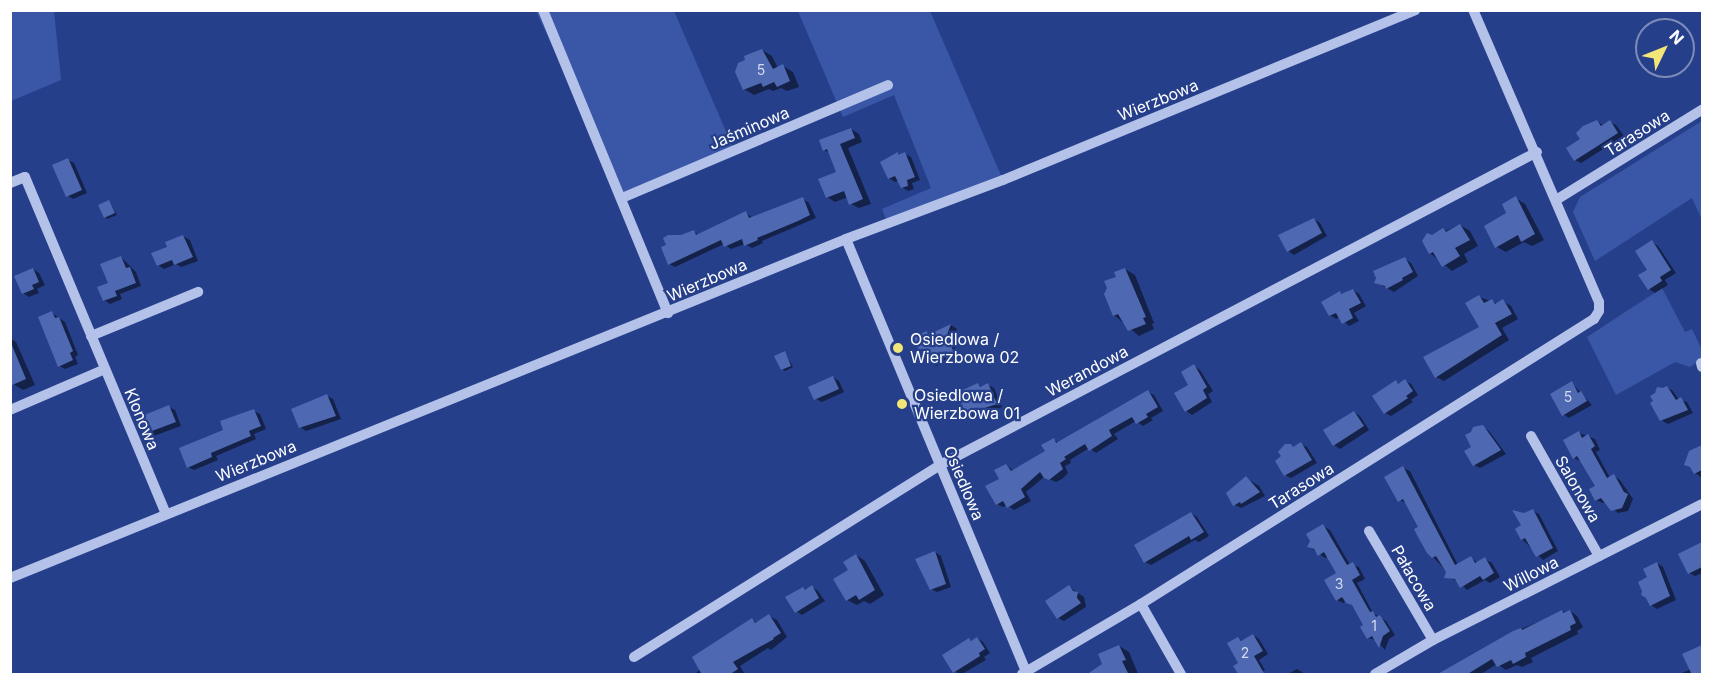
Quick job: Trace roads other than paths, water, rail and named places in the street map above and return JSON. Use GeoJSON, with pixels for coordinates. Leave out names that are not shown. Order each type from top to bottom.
{"type":"FeatureCollection","features":[{"type":"Feature","properties":{"kind":"street"},"geometry":{"type":"LineString","coordinates":[[543,10],[668,313]]}},
{"type":"Feature","properties":{"kind":"street","name":"Wierzbowa"},"geometry":{"type":"LineString","coordinates":[[10,578],[846,239],[1003,180],[1415,10]]}},
{"type":"Feature","properties":{"kind":"street"},"geometry":{"type":"LineString","coordinates":[[1473,10],[1537,152],[1556,200]]}},
{"type":"Feature","properties":{"kind":"street","name":"Jaśminowa"},"geometry":{"type":"LineString","coordinates":[[622,198],[888,85]]}},
{"type":"Feature","properties":{"kind":"street","name":"Tarasowa"},"geometry":{"type":"LineString","coordinates":[[1024,673],[1141,604],[1594,319],[1599,311],[1599,302],[1556,200],[1702,110]]}},
{"type":"Feature","properties":{"kind":"street","name":"Werandowa"},"geometry":{"type":"LineString","coordinates":[[634,657],[940,465],[1537,152]]}},
{"type":"Feature","properties":{"kind":"street","name":"Klonowa"},"geometry":{"type":"LineString","coordinates":[[10,183],[26,177],[166,514]]}},
{"type":"Feature","properties":{"kind":"street","name":"Osiedlowa"},"geometry":{"type":"LineString","coordinates":[[846,239],[1024,673]]}},
{"type":"Feature","properties":{"kind":"street"},"geometry":{"type":"LineString","coordinates":[[91,336],[198,292]]}},
{"type":"Feature","properties":{"kind":"street"},"geometry":{"type":"LineString","coordinates":[[10,410],[105,369]]}},
{"type":"Feature","properties":{"kind":"street","name":"Salonowa"},"geometry":{"type":"LineString","coordinates":[[1531,436],[1599,556]]}},
{"type":"Feature","properties":{"kind":"street","name":"Willowa"},"geometry":{"type":"LineString","coordinates":[[1376,675],[1432,640],[1702,504]]}},
{"type":"Feature","properties":{"kind":"street","name":"Pałacowa"},"geometry":{"type":"LineString","coordinates":[[1369,531],[1432,640]]}},
{"type":"Feature","properties":{"kind":"street"},"geometry":{"type":"LineString","coordinates":[[1141,604],[1181,675]]}},
{"type":"Feature","properties":{"kind":"place","name":"Osiedlowa / Wierzbowa 02"},"geometry":{"type":"Point","coordinates":[898,348]}},
{"type":"Feature","properties":{"kind":"place","name":"Osiedlowa / Wierzbowa 01"},"geometry":{"type":"Point","coordinates":[902,404]}}]}
